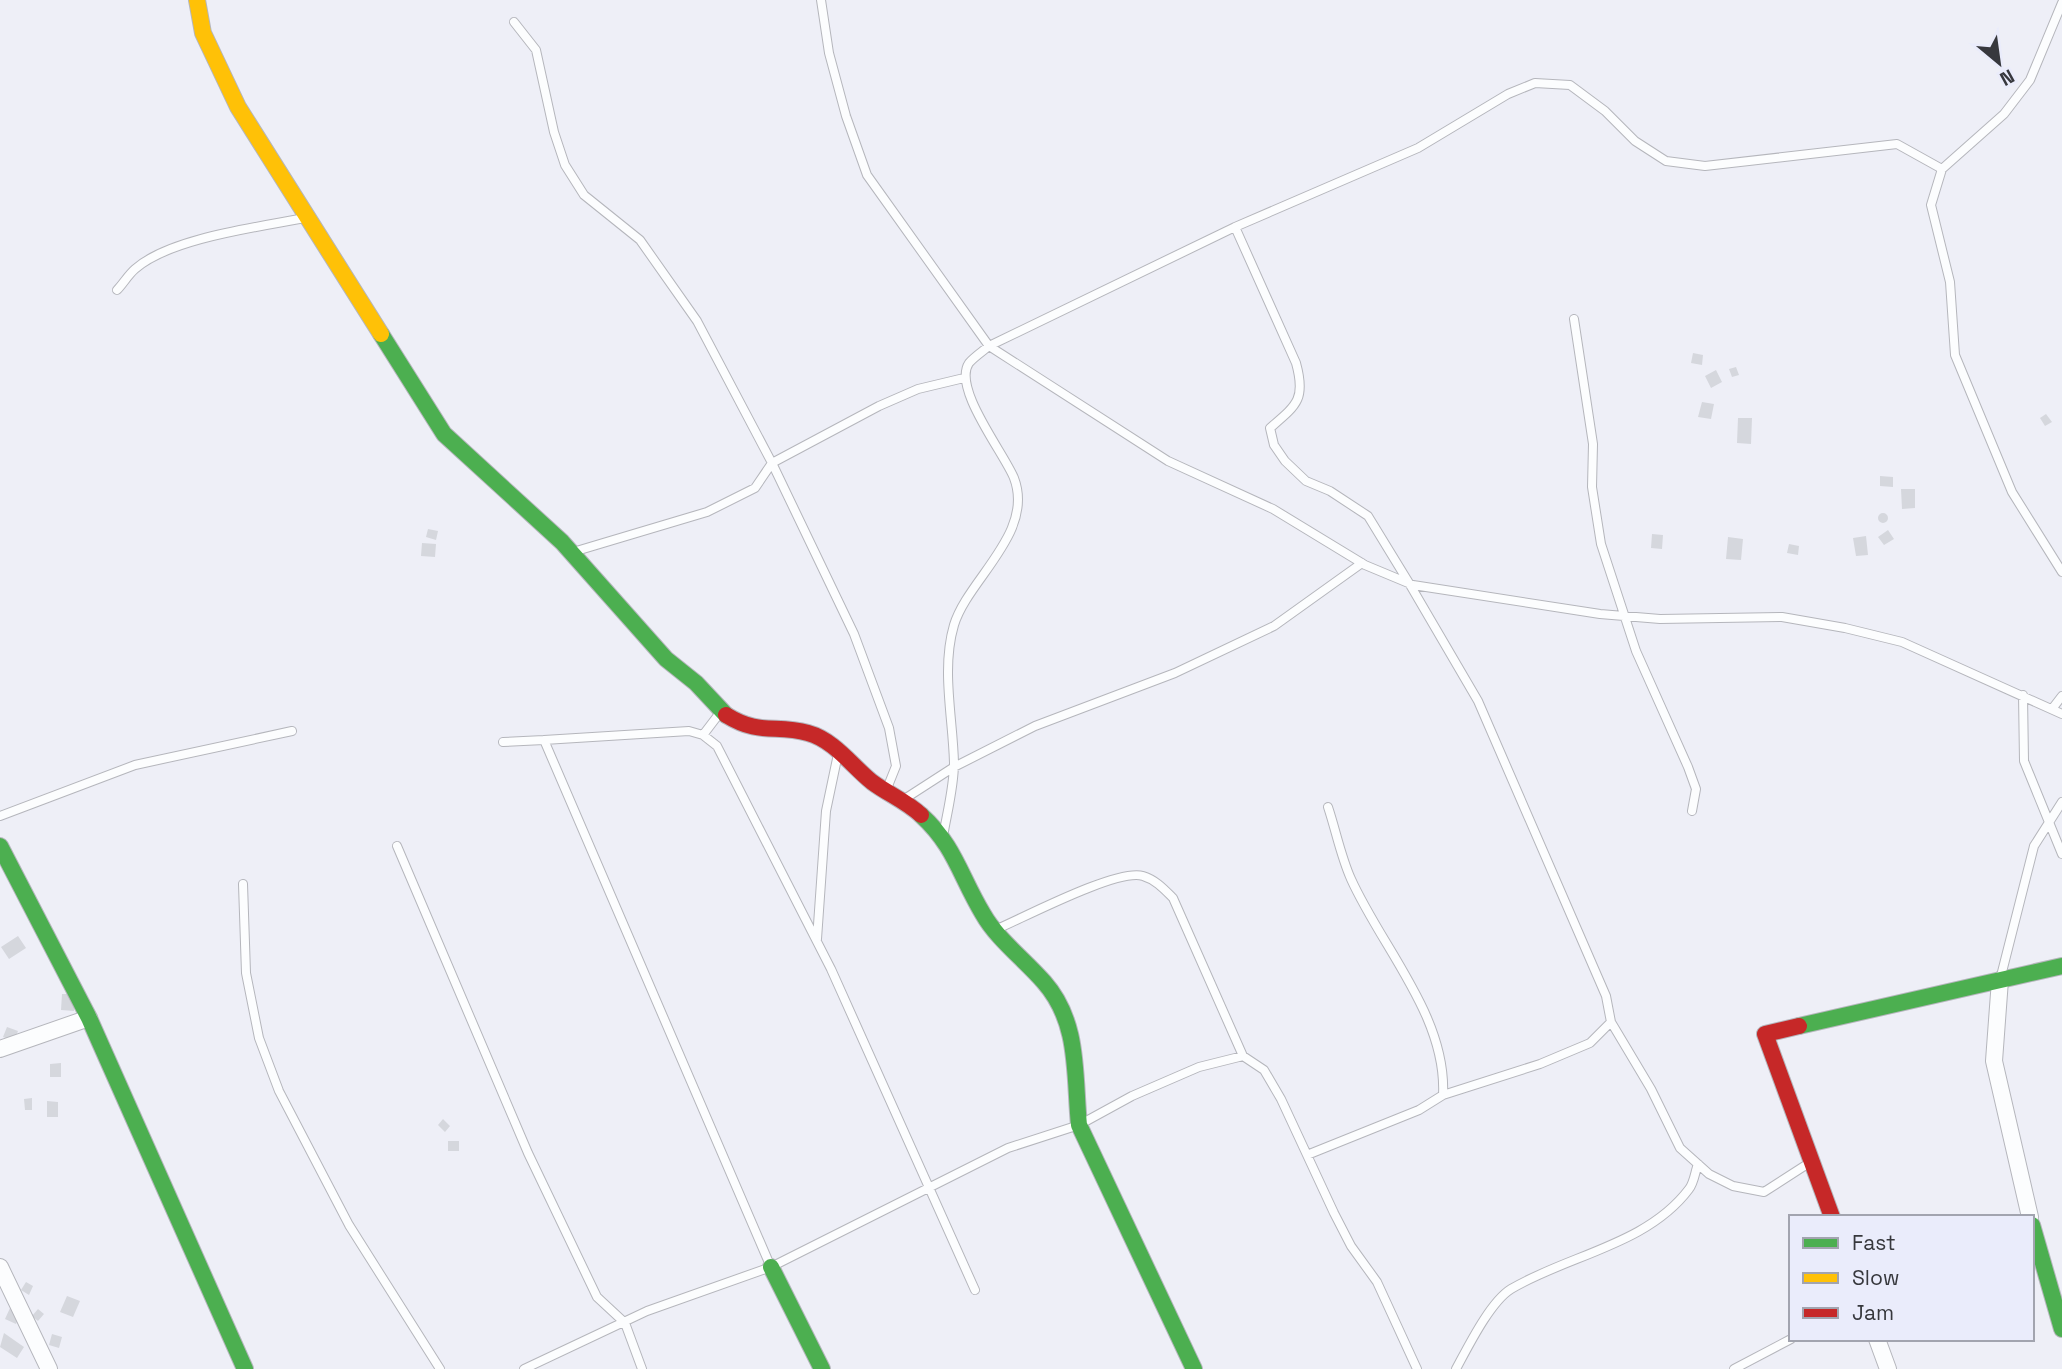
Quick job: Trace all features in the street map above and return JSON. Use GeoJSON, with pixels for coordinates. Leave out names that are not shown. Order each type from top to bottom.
{"type":"FeatureCollection","features":[{"type":"Feature","properties":{"kind":"street"},"geometry":{"type":"LineString","coordinates":[[197,0],[203,33],[233,97],[444,434],[572,552],[666,659],[696,683],[721,712],[745,727],[809,733],[839,751],[874,783],[904,799],[943,835],[984,917],[1046,985],[1069,1024],[1077,1061],[1075,1085],[1079,1125],[1194,1369]]}},
{"type":"Feature","properties":{"kind":"street"},"geometry":{"type":"LineString","coordinates":[[0,846],[89,1018],[245,1369]]}},
{"type":"Feature","properties":{"kind":"street"},"geometry":{"type":"LineString","coordinates":[[1831,1215],[1765,1034],[2062,966]]}},
{"type":"Feature","properties":{"kind":"street"},"geometry":{"type":"LineString","coordinates":[[2000,980],[1994,1061],[2030,1215]]}},
{"type":"Feature","properties":{"kind":"street"},"geometry":{"type":"LineString","coordinates":[[0,1049],[89,1018]]}},
{"type":"Feature","properties":{"kind":"street"},"geometry":{"type":"LineString","coordinates":[[2034,1232],[2062,1329]]}},
{"type":"Feature","properties":{"kind":"street"},"geometry":{"type":"LineString","coordinates":[[771,1266],[822,1369]]}},
{"type":"Feature","properties":{"kind":"street"},"geometry":{"type":"LineString","coordinates":[[0,1267],[49,1369]]}},
{"type":"Feature","properties":{"kind":"street"},"geometry":{"type":"LineString","coordinates":[[1878,1341],[1888,1369]]}},
{"type":"Feature","properties":{"kind":"lane"},"geometry":{"type":"LineString","coordinates":[[821,0],[832,66],[867,175],[989,346],[1168,461],[1273,509],[1362,563],[1409,583],[1470,596],[1660,619],[1782,617],[1845,628],[1902,642],[2062,714]]}},
{"type":"Feature","properties":{"kind":"lane"},"geometry":{"type":"LineString","coordinates":[[2062,3],[2030,80],[2004,114],[1942,169],[1931,205],[1950,282],[1955,355],[2012,492],[2062,572]]}},
{"type":"Feature","properties":{"kind":"lane"},"geometry":{"type":"LineString","coordinates":[[514,22],[536,50],[554,132],[565,165],[584,195],[640,240],[697,321],[772,463],[854,634],[889,728],[896,766],[887,790]]}},
{"type":"Feature","properties":{"kind":"lane"},"geometry":{"type":"LineString","coordinates":[[943,835],[954,767],[949,696],[954,624],[997,557],[1017,513],[1015,480],[975,409],[964,378],[969,364],[989,346],[1235,227],[1418,148],[1508,94],[1535,83],[1570,85],[1605,111],[1636,141],[1666,161],[1705,166],[1897,144],[1942,169]]}},
{"type":"Feature","properties":{"kind":"lane"},"geometry":{"type":"LineString","coordinates":[[117,290],[135,268],[166,251],[211,237],[307,218]]}},
{"type":"Feature","properties":{"kind":"lane"},"geometry":{"type":"LineString","coordinates":[[1235,227],[1296,363],[1302,383],[1299,400],[1270,428],[1273,445],[1306,481],[1330,491],[1368,516],[1478,701],[1606,996],[1611,1022],[1651,1089],[1680,1148],[1698,1164],[1733,1186],[1764,1192],[1782,1183],[1812,1161]]}},
{"type":"Feature","properties":{"kind":"lane"},"geometry":{"type":"LineString","coordinates":[[1574,319],[1593,444],[1592,487],[1601,544],[1636,651],[1696,789],[1692,811]]}},
{"type":"Feature","properties":{"kind":"lane"},"geometry":{"type":"LineString","coordinates":[[572,552],[707,512],[755,488],[772,463],[879,406],[918,389],[964,378]]}},
{"type":"Feature","properties":{"kind":"lane"},"geometry":{"type":"LineString","coordinates":[[904,799],[954,767],[1035,726],[1230,649],[1273,626],[1362,563]]}},
{"type":"Feature","properties":{"kind":"lane"},"geometry":{"type":"LineString","coordinates":[[2023,695],[2024,761],[2062,854]]}},
{"type":"Feature","properties":{"kind":"lane"},"geometry":{"type":"LineString","coordinates":[[2052,709],[2062,696]]}},
{"type":"Feature","properties":{"kind":"lane"},"geometry":{"type":"LineString","coordinates":[[704,735],[721,712]]}},
{"type":"Feature","properties":{"kind":"lane"},"geometry":{"type":"LineString","coordinates":[[0,816],[135,765],[292,731]]}},
{"type":"Feature","properties":{"kind":"lane"},"geometry":{"type":"LineString","coordinates":[[503,742],[669,731],[704,735],[717,746],[817,941],[975,1290]]}},
{"type":"Feature","properties":{"kind":"lane"},"geometry":{"type":"LineString","coordinates":[[544,740],[771,1266]]}},
{"type":"Feature","properties":{"kind":"lane"},"geometry":{"type":"LineString","coordinates":[[817,941],[826,811],[839,751]]}},
{"type":"Feature","properties":{"kind":"lane"},"geometry":{"type":"LineString","coordinates":[[2000,980],[2034,846],[2062,802]]}},
{"type":"Feature","properties":{"kind":"lane"},"geometry":{"type":"LineString","coordinates":[[1328,807],[1351,879],[1412,989],[1434,1037],[1445,1070],[1443,1095]]}},
{"type":"Feature","properties":{"kind":"lane"},"geometry":{"type":"LineString","coordinates":[[397,846],[528,1153],[597,1297],[625,1323],[642,1369]]}},
{"type":"Feature","properties":{"kind":"lane"},"geometry":{"type":"LineString","coordinates":[[995,930],[1114,878],[1141,875],[1158,883],[1173,898],[1243,1056],[1264,1070],[1351,1246],[1377,1282],[1416,1369]]}},
{"type":"Feature","properties":{"kind":"lane"},"geometry":{"type":"LineString","coordinates":[[243,884],[246,973],[259,1038],[279,1091],[349,1226],[440,1369]]}},
{"type":"Feature","properties":{"kind":"lane"},"geometry":{"type":"LineString","coordinates":[[1307,1155],[1419,1110],[1443,1095],[1540,1064],[1590,1043],[1611,1022]]}},
{"type":"Feature","properties":{"kind":"lane"},"geometry":{"type":"LineString","coordinates":[[524,1369],[647,1311],[771,1266],[1008,1148],[1079,1125],[1132,1096],[1187,1072],[1221,1059],[1243,1056]]}},
{"type":"Feature","properties":{"kind":"lane"},"geometry":{"type":"LineString","coordinates":[[1456,1369],[1483,1323],[1508,1290],[1619,1241],[1664,1215],[1690,1188],[1698,1164]]}},
{"type":"Feature","properties":{"kind":"lane"},"geometry":{"type":"LineString","coordinates":[[1734,1369],[1789,1340]]}},
{"type":"Feature","properties":{"kind":"building"},"geometry":{"type":"Polygon","coordinates":[[[1693,353],[1703,355],[1702,365],[1691,363],[1693,353]]]}},
{"type":"Feature","properties":{"kind":"building"},"geometry":{"type":"Polygon","coordinates":[[[1736,367],[1739,375],[1732,377],[1729,369],[1736,367]]]}},
{"type":"Feature","properties":{"kind":"building"},"geometry":{"type":"Polygon","coordinates":[[[1716,370],[1722,382],[1711,388],[1705,376],[1716,370]]]}},
{"type":"Feature","properties":{"kind":"building"},"geometry":{"type":"Polygon","coordinates":[[[1702,402],[1714,404],[1711,419],[1698,417],[1702,402]]]}},
{"type":"Feature","properties":{"kind":"building"},"geometry":{"type":"Polygon","coordinates":[[[2046,414],[2052,422],[2045,426],[2040,418],[2046,414]]]}},
{"type":"Feature","properties":{"kind":"building"},"geometry":{"type":"Polygon","coordinates":[[[1738,418],[1752,418],[1751,444],[1737,443],[1738,418]]]}},
{"type":"Feature","properties":{"kind":"building"},"geometry":{"type":"Polygon","coordinates":[[[1880,476],[1893,477],[1893,487],[1880,486],[1880,476]]]}},
{"type":"Feature","properties":{"kind":"building"},"geometry":{"type":"Polygon","coordinates":[[[1901,489],[1915,489],[1915,508],[1902,509],[1901,489]]]}},
{"type":"Feature","properties":{"kind":"building"},"geometry":{"type":"Polygon","coordinates":[[[1883,513],[1887,514],[1887,522],[1883,523],[1879,522],[1878,518],[1879,514],[1883,513]]]}},
{"type":"Feature","properties":{"kind":"building"},"geometry":{"type":"Polygon","coordinates":[[[428,529],[438,531],[436,540],[426,537],[428,529]]]}},
{"type":"Feature","properties":{"kind":"building"},"geometry":{"type":"Polygon","coordinates":[[[1888,530],[1894,539],[1884,545],[1878,537],[1888,530]]]}},
{"type":"Feature","properties":{"kind":"building"},"geometry":{"type":"Polygon","coordinates":[[[1652,534],[1663,535],[1662,549],[1651,548],[1652,534]]]}},
{"type":"Feature","properties":{"kind":"building"},"geometry":{"type":"Polygon","coordinates":[[[1866,536],[1868,555],[1856,556],[1853,538],[1866,536]]]}},
{"type":"Feature","properties":{"kind":"building"},"geometry":{"type":"Polygon","coordinates":[[[1728,537],[1743,539],[1741,560],[1726,559],[1728,537]]]}},
{"type":"Feature","properties":{"kind":"building"},"geometry":{"type":"Polygon","coordinates":[[[422,543],[436,544],[435,557],[421,556],[422,543]]]}},
{"type":"Feature","properties":{"kind":"building"},"geometry":{"type":"Polygon","coordinates":[[[1789,544],[1799,546],[1798,555],[1787,553],[1789,544]]]}},
{"type":"Feature","properties":{"kind":"building"},"geometry":{"type":"Polygon","coordinates":[[[18,936],[26,948],[9,959],[1,947],[18,936]]]}},
{"type":"Feature","properties":{"kind":"building"},"geometry":{"type":"Polygon","coordinates":[[[62,994],[75,994],[74,1011],[61,1010],[62,994]]]}},
{"type":"Feature","properties":{"kind":"building"},"geometry":{"type":"Polygon","coordinates":[[[7,1027],[18,1031],[14,1041],[3,1037],[7,1027]]]}},
{"type":"Feature","properties":{"kind":"building"},"geometry":{"type":"Polygon","coordinates":[[[61,1063],[61,1077],[50,1077],[50,1064],[61,1063]]]}},
{"type":"Feature","properties":{"kind":"building"},"geometry":{"type":"Polygon","coordinates":[[[32,1098],[32,1110],[25,1110],[24,1099],[32,1098]]]}},
{"type":"Feature","properties":{"kind":"building"},"geometry":{"type":"Polygon","coordinates":[[[47,1101],[58,1102],[58,1117],[47,1117],[47,1101]]]}},
{"type":"Feature","properties":{"kind":"building"},"geometry":{"type":"Polygon","coordinates":[[[443,1119],[450,1126],[445,1132],[438,1125],[443,1119]]]}},
{"type":"Feature","properties":{"kind":"building"},"geometry":{"type":"Polygon","coordinates":[[[448,1141],[459,1141],[459,1151],[448,1151],[448,1141]]]}},
{"type":"Feature","properties":{"kind":"building"},"geometry":{"type":"Polygon","coordinates":[[[26,1282],[33,1286],[29,1295],[21,1290],[26,1282]]]}},
{"type":"Feature","properties":{"kind":"building"},"geometry":{"type":"Polygon","coordinates":[[[67,1296],[80,1301],[73,1317],[60,1312],[67,1296]]]}},
{"type":"Feature","properties":{"kind":"building"},"geometry":{"type":"Polygon","coordinates":[[[10,1308],[21,1313],[16,1324],[5,1319],[10,1308]]]}},
{"type":"Feature","properties":{"kind":"building"},"geometry":{"type":"Polygon","coordinates":[[[38,1309],[44,1314],[38,1321],[32,1316],[38,1309]]]}},
{"type":"Feature","properties":{"kind":"building"},"geometry":{"type":"Polygon","coordinates":[[[4,1333],[24,1347],[17,1358],[0,1347],[4,1333]]]}},
{"type":"Feature","properties":{"kind":"building"},"geometry":{"type":"Polygon","coordinates":[[[52,1334],[62,1337],[59,1348],[49,1345],[52,1334]]]}},
{"type":"Feature","properties":{"kind":"traffic: fast"},"geometry":{"type":"LineString","coordinates":[[381,334],[444,434],[562,542],[666,659],[696,683],[726,715]]}},
{"type":"Feature","properties":{"kind":"traffic: fast"},"geometry":{"type":"LineString","coordinates":[[921,815],[942,838],[989,923],[1056,998],[1070,1032],[1079,1125],[1194,1369]]}},
{"type":"Feature","properties":{"kind":"traffic: fast"},"geometry":{"type":"LineString","coordinates":[[0,846],[89,1018],[245,1369]]}},
{"type":"Feature","properties":{"kind":"traffic: fast"},"geometry":{"type":"LineString","coordinates":[[1799,1026],[2062,966]]}},
{"type":"Feature","properties":{"kind":"traffic: fast"},"geometry":{"type":"LineString","coordinates":[[2034,1232],[2062,1329]]}},
{"type":"Feature","properties":{"kind":"traffic: fast"},"geometry":{"type":"LineString","coordinates":[[771,1267],[822,1369]]}},
{"type":"Feature","properties":{"kind":"traffic: slow"},"geometry":{"type":"LineString","coordinates":[[197,0],[203,33],[238,107],[381,334]]}},
{"type":"Feature","properties":{"kind":"traffic: jam"},"geometry":{"type":"LineString","coordinates":[[726,715],[758,728],[796,731],[817,736],[834,747],[872,782],[921,815]]}},
{"type":"Feature","properties":{"kind":"traffic: jam"},"geometry":{"type":"LineString","coordinates":[[1799,1026],[1765,1034],[1831,1215]]}}]}
